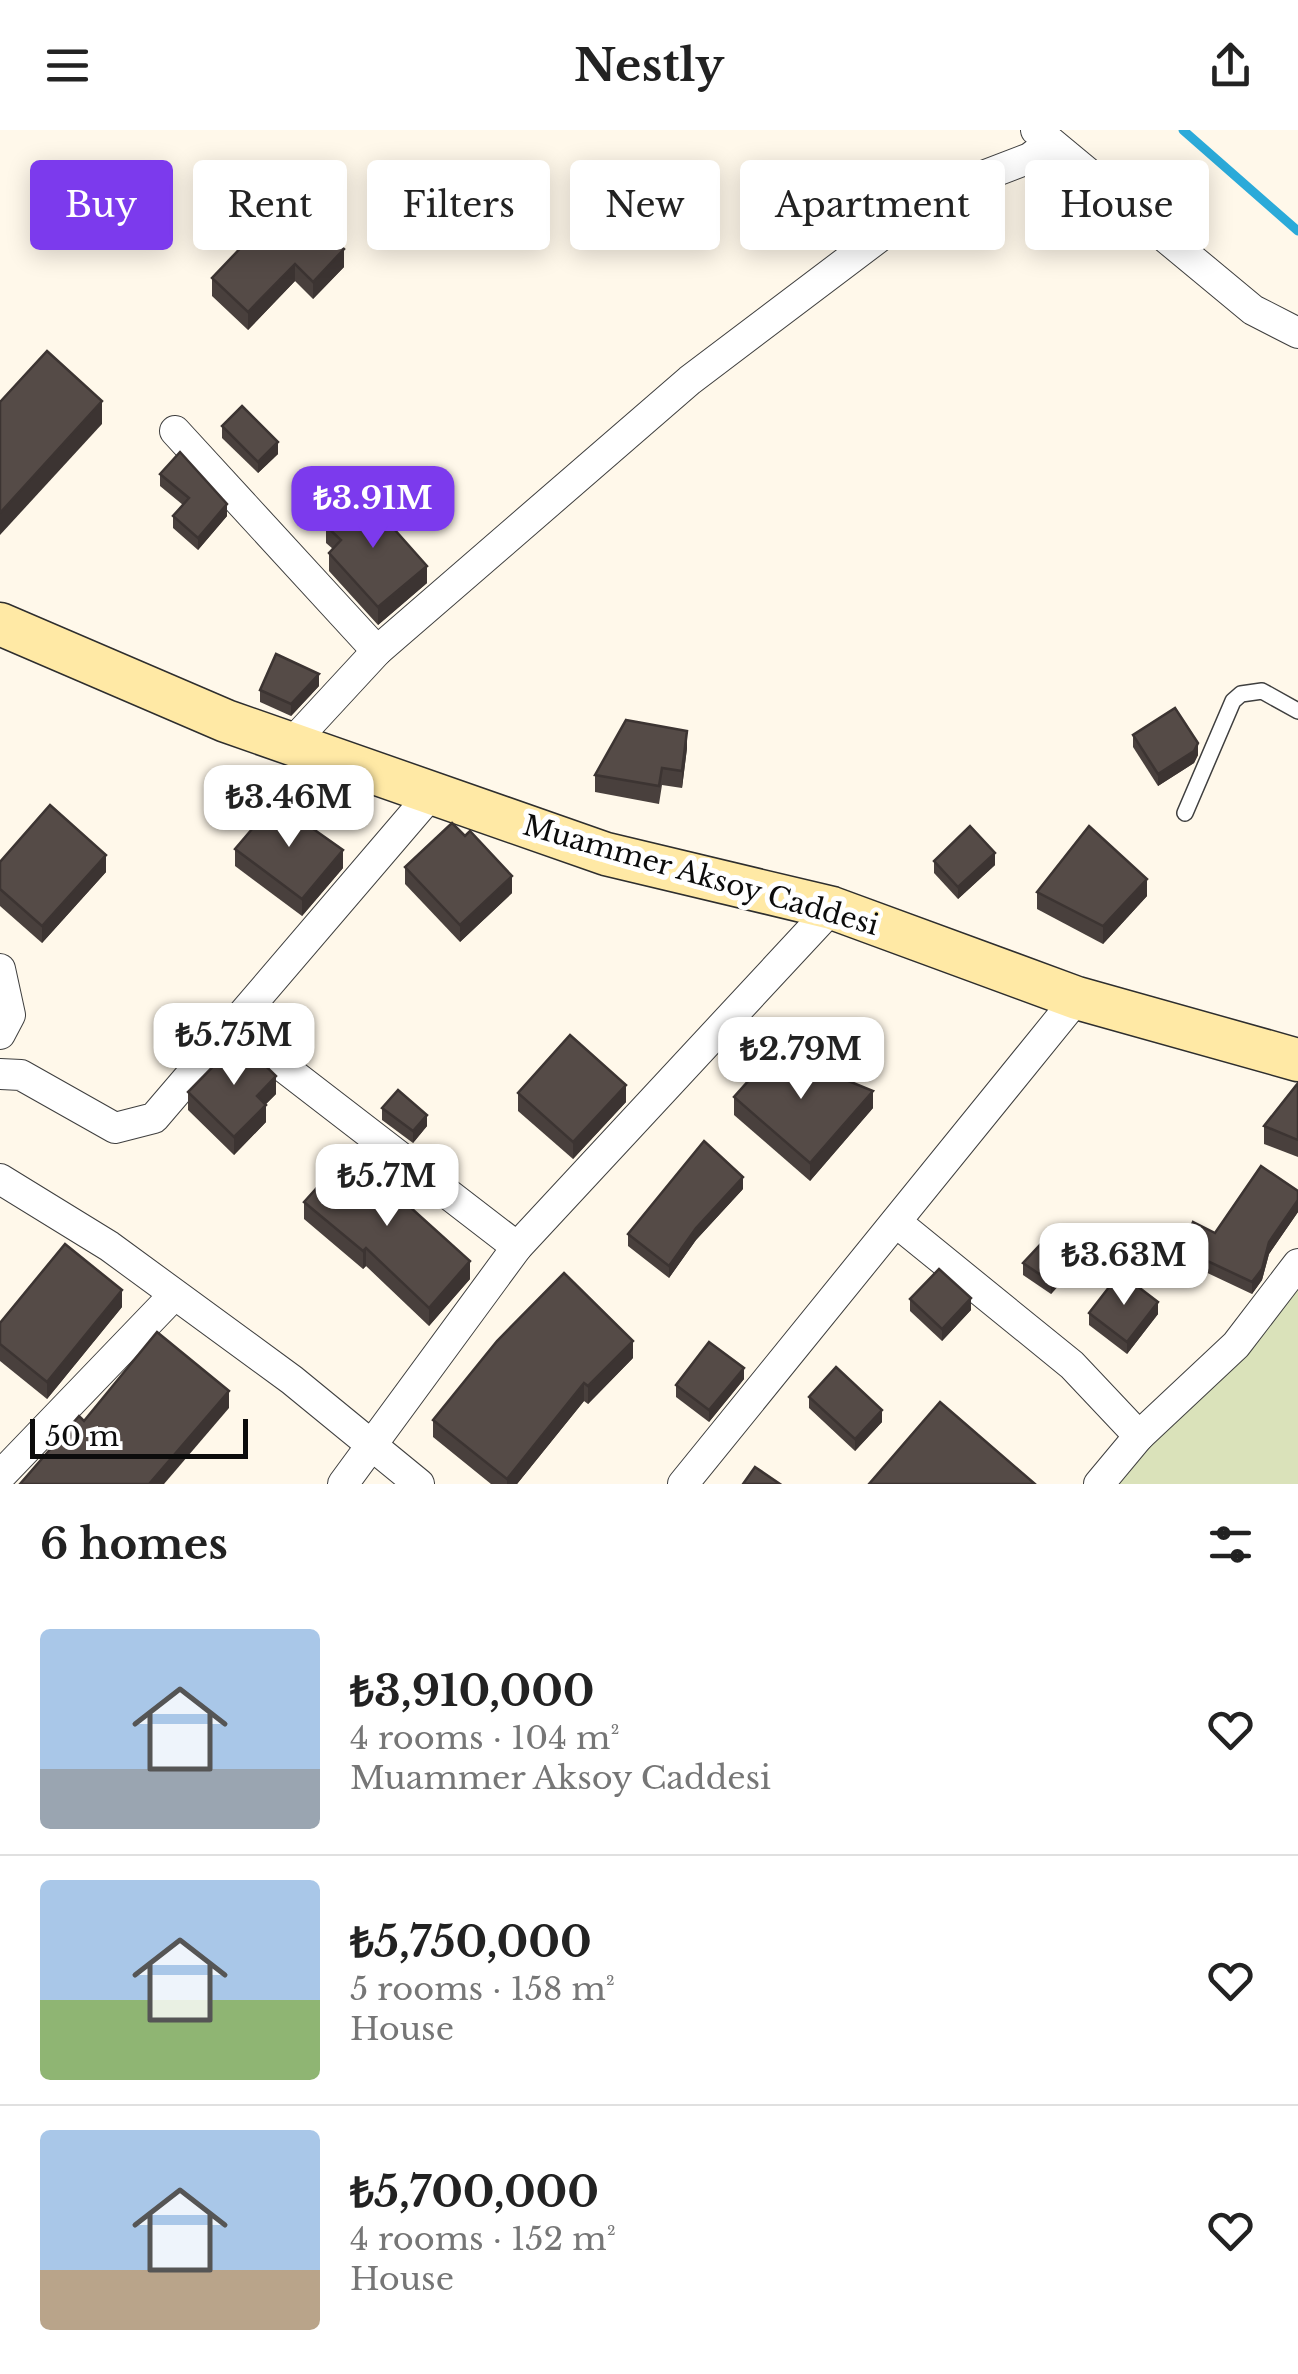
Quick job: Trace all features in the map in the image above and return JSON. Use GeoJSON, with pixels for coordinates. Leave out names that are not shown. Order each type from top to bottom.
{"type":"FeatureCollection","features":[{"type":"Feature","properties":{"kind":"street"},"geometry":{"type":"LineString","coordinates":[[291,744],[378,651],[705,369],[936,194],[1030,158],[1042,137],[1253,310],[1298,333]]}},
{"type":"Feature","properties":{"kind":"street"},"geometry":{"type":"LineString","coordinates":[[175,431],[378,651]]}},
{"type":"Feature","properties":{"kind":"street","name":"Muammer Aksoy Caddesi"},"geometry":{"type":"LineString","coordinates":[[0,624],[226,721],[606,854],[832,908],[1077,998],[1298,1060]]}},
{"type":"Feature","properties":{"kind":"street"},"geometry":{"type":"LineString","coordinates":[[0,1074],[20,1075],[115,1128],[154,1118],[432,793]]}},
{"type":"Feature","properties":{"kind":"street"},"geometry":{"type":"LineString","coordinates":[[343,1484],[374,1447],[517,1247],[832,908]]}},
{"type":"Feature","properties":{"kind":"street"},"geometry":{"type":"LineString","coordinates":[[0,970],[10,1014],[0,1034]]}},
{"type":"Feature","properties":{"kind":"street"},"geometry":{"type":"LineString","coordinates":[[683,1484],[1077,998]]}},
{"type":"Feature","properties":{"kind":"street"},"geometry":{"type":"LineString","coordinates":[[234,1029],[517,1247]]}},
{"type":"Feature","properties":{"kind":"street"},"geometry":{"type":"LineString","coordinates":[[0,1179],[109,1246],[292,1380],[418,1484]]}},
{"type":"Feature","properties":{"kind":"street"},"geometry":{"type":"LineString","coordinates":[[896,1222],[1072,1365],[1139,1436]]}},
{"type":"Feature","properties":{"kind":"street"},"geometry":{"type":"LineString","coordinates":[[1099,1484],[1139,1436],[1236,1344],[1298,1264]]}},
{"type":"Feature","properties":{"kind":"street"},"geometry":{"type":"LineString","coordinates":[[0,1476],[174,1294]]}},
{"type":"Feature","properties":{"kind":"lane"},"geometry":{"type":"LineString","coordinates":[[1185,812],[1234,701],[1241,694],[1262,690],[1298,711]]}},
{"type":"Feature","properties":{"kind":"green space"},"geometry":{"type":"Polygon","coordinates":[[[1298,1264],[1298,1484],[1099,1484],[1298,1264]]]}},
{"type":"Feature","properties":{"kind":"building"},"geometry":{"type":"Polygon","coordinates":[[[239,250],[343,250],[313,282],[295,264],[248,312],[212,278],[239,250]]]}},
{"type":"Feature","properties":{"kind":"building"},"geometry":{"type":"Polygon","coordinates":[[[47,351],[102,401],[0,513],[0,402],[47,351]]]}},
{"type":"Feature","properties":{"kind":"building"},"geometry":{"type":"Polygon","coordinates":[[[242,406],[278,442],[258,462],[222,426],[242,406]]]}},
{"type":"Feature","properties":{"kind":"building"},"geometry":{"type":"Polygon","coordinates":[[[180,452],[227,504],[198,538],[173,516],[189,498],[160,474],[180,452]]]}},
{"type":"Feature","properties":{"kind":"building"},"geometry":{"type":"Polygon","coordinates":[[[362,493],[427,566],[378,607],[329,553],[341,540],[326,526],[362,493]]]}},
{"type":"Feature","properties":{"kind":"building"},"geometry":{"type":"Polygon","coordinates":[[[276,654],[319,674],[291,704],[260,690],[276,654]]]}},
{"type":"Feature","properties":{"kind":"building"},"geometry":{"type":"Polygon","coordinates":[[[1175,708],[1198,743],[1194,751],[1158,774],[1133,735],[1175,708]]]}},
{"type":"Feature","properties":{"kind":"building"},"geometry":{"type":"Polygon","coordinates":[[[626,720],[687,731],[682,771],[662,768],[659,786],[595,775],[626,720]]]}},
{"type":"Feature","properties":{"kind":"building"},"geometry":{"type":"Polygon","coordinates":[[[275,802],[343,850],[302,899],[235,849],[275,802]]]}},
{"type":"Feature","properties":{"kind":"building"},"geometry":{"type":"Polygon","coordinates":[[[50,805],[106,855],[42,926],[0,889],[0,862],[50,805]]]}},
{"type":"Feature","properties":{"kind":"building"},"geometry":{"type":"Polygon","coordinates":[[[452,823],[465,836],[470,831],[512,876],[460,925],[405,867],[452,823]]]}},
{"type":"Feature","properties":{"kind":"building"},"geometry":{"type":"Polygon","coordinates":[[[970,826],[995,853],[958,887],[934,861],[970,826]]]}},
{"type":"Feature","properties":{"kind":"building"},"geometry":{"type":"Polygon","coordinates":[[[1089,826],[1147,879],[1103,926],[1037,892],[1089,826]]]}},
{"type":"Feature","properties":{"kind":"building"},"geometry":{"type":"Polygon","coordinates":[[[570,1035],[626,1085],[573,1142],[518,1093],[570,1035]]]}},
{"type":"Feature","properties":{"kind":"building"},"geometry":{"type":"Polygon","coordinates":[[[239,1040],[276,1076],[257,1096],[266,1105],[234,1137],[188,1092],[239,1040]]]}},
{"type":"Feature","properties":{"kind":"building"},"geometry":{"type":"Polygon","coordinates":[[[775,1051],[873,1091],[810,1163],[734,1097],[775,1051]]]}},
{"type":"Feature","properties":{"kind":"building"},"geometry":{"type":"Polygon","coordinates":[[[1298,1083],[1298,1140],[1264,1126],[1298,1083]]]}},
{"type":"Feature","properties":{"kind":"building"},"geometry":{"type":"Polygon","coordinates":[[[398,1090],[427,1115],[413,1131],[382,1108],[398,1090]]]}},
{"type":"Feature","properties":{"kind":"building"},"geometry":{"type":"Polygon","coordinates":[[[704,1141],[743,1177],[696,1228],[669,1266],[628,1234],[704,1141]]]}},
{"type":"Feature","properties":{"kind":"building"},"geometry":{"type":"Polygon","coordinates":[[[349,1152],[470,1261],[429,1308],[366,1248],[363,1251],[304,1202],[349,1152]]]}},
{"type":"Feature","properties":{"kind":"building"},"geometry":{"type":"Polygon","coordinates":[[[1261,1166],[1298,1191],[1298,1200],[1269,1242],[1262,1269],[1252,1282],[1182,1249],[1193,1222],[1215,1233],[1261,1166]]]}},
{"type":"Feature","properties":{"kind":"building"},"geometry":{"type":"Polygon","coordinates":[[[1053,1231],[1079,1251],[1051,1282],[1023,1263],[1053,1231]]]}},
{"type":"Feature","properties":{"kind":"building"},"geometry":{"type":"Polygon","coordinates":[[[65,1244],[122,1290],[47,1382],[0,1344],[0,1323],[65,1244]]]}},
{"type":"Feature","properties":{"kind":"building"},"geometry":{"type":"Polygon","coordinates":[[[939,1269],[971,1298],[942,1329],[910,1299],[939,1269]]]}},
{"type":"Feature","properties":{"kind":"building"},"geometry":{"type":"Polygon","coordinates":[[[564,1273],[633,1341],[588,1386],[584,1383],[507,1479],[433,1420],[497,1341],[564,1273]]]}},
{"type":"Feature","properties":{"kind":"building"},"geometry":{"type":"Polygon","coordinates":[[[1120,1273],[1158,1302],[1127,1342],[1089,1313],[1120,1273]]]}},
{"type":"Feature","properties":{"kind":"building"},"geometry":{"type":"Polygon","coordinates":[[[157,1332],[229,1391],[149,1484],[20,1484],[79,1416],[84,1421],[157,1332]]]}},
{"type":"Feature","properties":{"kind":"building"},"geometry":{"type":"Polygon","coordinates":[[[709,1342],[744,1368],[709,1410],[676,1385],[709,1342]]]}},
{"type":"Feature","properties":{"kind":"building"},"geometry":{"type":"Polygon","coordinates":[[[836,1367],[882,1410],[855,1439],[809,1397],[836,1367]]]}},
{"type":"Feature","properties":{"kind":"building"},"geometry":{"type":"Polygon","coordinates":[[[940,1402],[1035,1484],[869,1484],[940,1402]]]}},
{"type":"Feature","properties":{"kind":"building"},"geometry":{"type":"Polygon","coordinates":[[[755,1467],[780,1484],[743,1484],[755,1467]]]}},
{"type":"Feature","properties":{"kind":"waterway"},"geometry":{"type":"LineString","coordinates":[[1183,130],[1298,231]]}}]}
